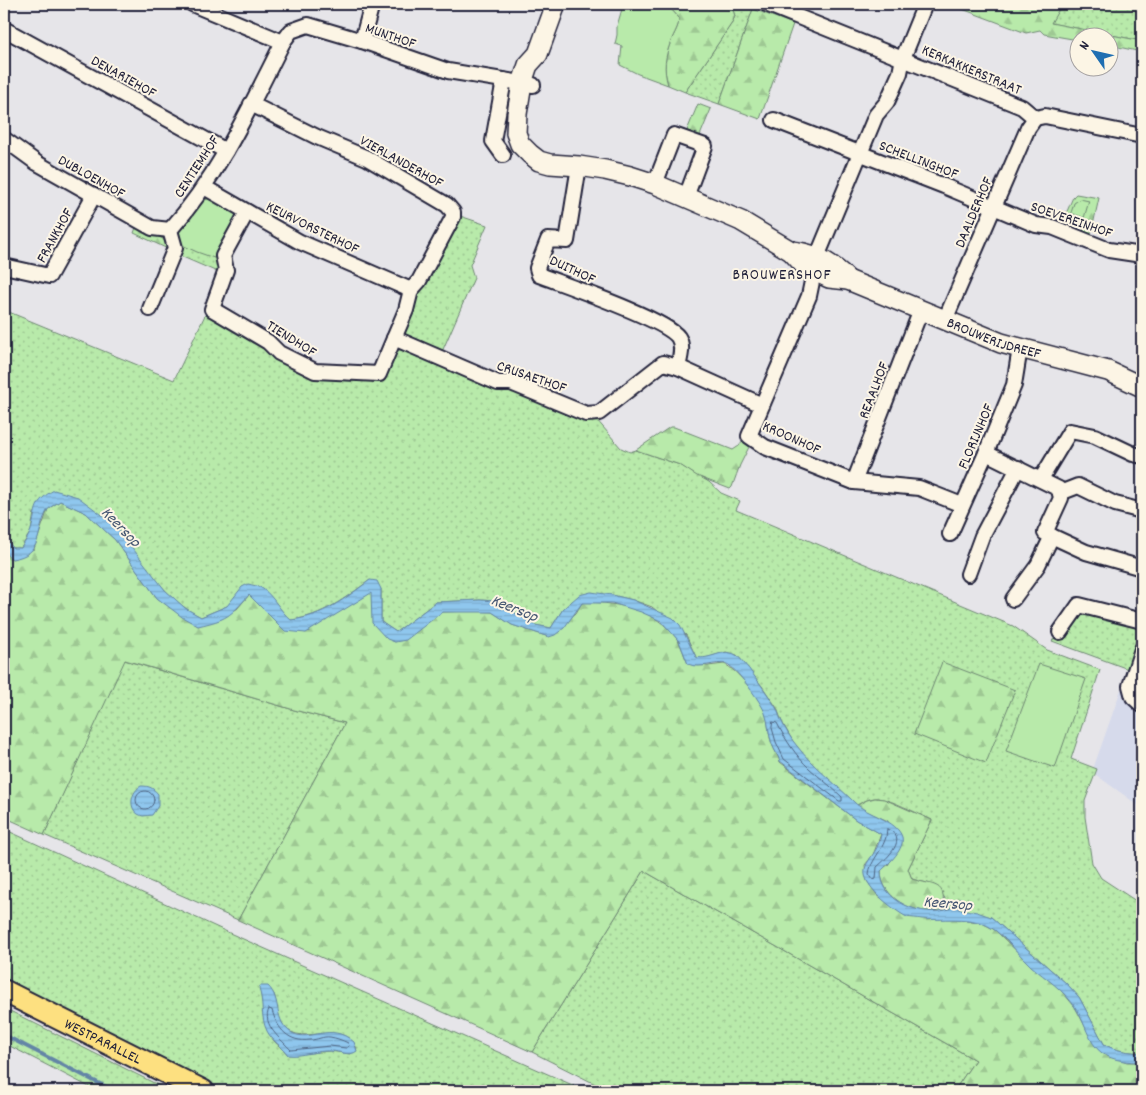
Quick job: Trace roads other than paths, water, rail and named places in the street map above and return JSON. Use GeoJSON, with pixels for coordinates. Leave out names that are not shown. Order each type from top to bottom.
{"type":"FeatureCollection","features":[{"type":"Feature","properties":{"kind":"main road","name":"WESTPARALLEL"},"geometry":{"type":"LineString","coordinates":[[4,991],[203,1091]]}},
{"type":"Feature","properties":{"kind":"main road","name":"WESTPARALLEL"},"geometry":{"type":"LineString","coordinates":[[4,1005],[177,1091]]}},
{"type":"Feature","properties":{"kind":"street"},"geometry":{"type":"LineString","coordinates":[[192,4],[284,42]]}},
{"type":"Feature","properties":{"kind":"street"},"geometry":{"type":"LineString","coordinates":[[362,41],[372,4]]}},
{"type":"Feature","properties":{"kind":"street","name":"BROUWERIJDREEF"},"geometry":{"type":"LineString","coordinates":[[556,4],[538,54],[539,68],[520,83],[529,138],[538,148],[579,166],[630,176],[686,197],[742,222],[791,251],[808,254],[816,264],[832,265],[848,280],[1001,343],[1108,371],[1142,387]]}},
{"type":"Feature","properties":{"kind":"street","name":"KERKAKKERSTRAAT"},"geometry":{"type":"LineString","coordinates":[[766,4],[1022,107],[1035,118]]}},
{"type":"Feature","properties":{"kind":"street","name":"KERKAKKERSTRAAT"},"geometry":{"type":"LineString","coordinates":[[903,58],[926,4]]}},
{"type":"Feature","properties":{"kind":"street","name":"MUNTHOF"},"geometry":{"type":"LineString","coordinates":[[284,42],[291,31],[308,25],[362,41],[448,71],[520,83]]}},
{"type":"Feature","properties":{"kind":"street","name":"DENARIEHOF"},"geometry":{"type":"LineString","coordinates":[[4,31],[226,150]]}},
{"type":"Feature","properties":{"kind":"street","name":"CENTIEMHOF"},"geometry":{"type":"LineString","coordinates":[[170,230],[204,187],[284,42]]}},
{"type":"Feature","properties":{"kind":"street","name":"SCHELLINGHOF"},"geometry":{"type":"LineString","coordinates":[[816,264],[876,115],[887,102],[897,80],[903,58]]}},
{"type":"Feature","properties":{"kind":"street"},"geometry":{"type":"LineString","coordinates":[[503,156],[492,141],[520,83]]}},
{"type":"Feature","properties":{"kind":"street","name":"VIERLANDERHOF"},"geometry":{"type":"LineString","coordinates":[[251,104],[317,137],[367,158],[447,205],[453,217],[419,281],[411,290]]}},
{"type":"Feature","properties":{"kind":"street"},"geometry":{"type":"LineString","coordinates":[[1035,118],[1045,116],[1142,136]]}},
{"type":"Feature","properties":{"kind":"street","name":"DAALDERHOF"},"geometry":{"type":"LineString","coordinates":[[945,320],[1028,128],[1035,118]]}},
{"type":"Feature","properties":{"kind":"street","name":"SCHELLINGHOF"},"geometry":{"type":"LineString","coordinates":[[774,120],[993,207]]}},
{"type":"Feature","properties":{"kind":"street"},"geometry":{"type":"LineString","coordinates":[[655,184],[674,135],[705,146],[686,197]]}},
{"type":"Feature","properties":{"kind":"street","name":"DUBLOENHOF"},"geometry":{"type":"LineString","coordinates":[[4,139],[36,163],[152,228],[170,230]]}},
{"type":"Feature","properties":{"kind":"street","name":"DUITHOF"},"geometry":{"type":"LineString","coordinates":[[579,166],[567,241],[548,240],[537,268],[539,275],[658,322],[678,337],[682,348],[678,367]]}},
{"type":"Feature","properties":{"kind":"street","name":"KEURVORSTERHOF"},"geometry":{"type":"LineString","coordinates":[[204,187],[300,242],[411,290]]}},
{"type":"Feature","properties":{"kind":"street","name":"FRANKHOF"},"geometry":{"type":"LineString","coordinates":[[4,266],[49,276],[94,195]]}},
{"type":"Feature","properties":{"kind":"street","name":"SOEVEREINHOF"},"geometry":{"type":"LineString","coordinates":[[993,207],[1036,225],[1052,227],[1109,250],[1142,255]]}},
{"type":"Feature","properties":{"kind":"street","name":"TIENDHOF"},"geometry":{"type":"LineString","coordinates":[[248,212],[223,256],[226,270],[212,310],[268,342],[279,353],[315,371],[379,374],[406,310],[411,290]]}},
{"type":"Feature","properties":{"kind":"street"},"geometry":{"type":"LineString","coordinates":[[150,308],[175,248],[170,230]]}},
{"type":"Feature","properties":{"kind":"street","name":"KROONHOF"},"geometry":{"type":"LineString","coordinates":[[816,264],[808,296],[749,436],[764,446],[854,482],[919,488],[962,505]]}},
{"type":"Feature","properties":{"kind":"street","name":"REAALHOF"},"geometry":{"type":"LineString","coordinates":[[854,482],[921,310]]}},
{"type":"Feature","properties":{"kind":"street","name":"CRUSAETHOF"},"geometry":{"type":"LineString","coordinates":[[394,338],[498,383],[511,383],[586,414],[599,413],[663,363],[678,367],[762,404]]}},
{"type":"Feature","properties":{"kind":"street","name":"FLORIJNHOF"},"geometry":{"type":"LineString","coordinates":[[950,534],[1014,385],[1020,348]]}},
{"type":"Feature","properties":{"kind":"street"},"geometry":{"type":"LineString","coordinates":[[1041,479],[1070,431],[1095,436],[1133,454],[1142,456]]}},
{"type":"Feature","properties":{"kind":"street"},"geometry":{"type":"LineString","coordinates":[[986,453],[1041,479],[1059,490],[1061,498],[1045,533],[1086,552],[1142,568]]}},
{"type":"Feature","properties":{"kind":"street"},"geometry":{"type":"LineString","coordinates":[[968,574],[982,536],[1018,468]]}},
{"type":"Feature","properties":{"kind":"street"},"geometry":{"type":"LineString","coordinates":[[1060,492],[1078,486],[1115,504],[1142,511]]}},
{"type":"Feature","properties":{"kind":"street"},"geometry":{"type":"LineString","coordinates":[[1013,600],[1038,565],[1052,536]]}},
{"type":"Feature","properties":{"kind":"street"},"geometry":{"type":"LineString","coordinates":[[1060,632],[1079,605],[1142,621]]}},
{"type":"Feature","properties":{"kind":"street"},"geometry":{"type":"LineString","coordinates":[[1142,649],[1130,686],[1132,697],[1142,705]]}},
{"type":"Feature","properties":{"kind":"water"},"geometry":{"type":"Polygon","coordinates":[[[54,490],[78,497],[113,523],[165,590],[185,608],[201,617],[227,606],[242,587],[248,584],[260,587],[267,592],[291,620],[302,618],[333,606],[370,580],[377,581],[381,589],[381,622],[396,632],[436,602],[480,600],[495,601],[535,625],[551,628],[563,609],[579,595],[591,592],[633,600],[673,618],[680,625],[696,657],[701,658],[726,652],[740,658],[769,696],[788,734],[803,754],[860,807],[888,822],[899,831],[902,842],[899,851],[881,871],[883,882],[895,899],[916,909],[939,911],[949,909],[960,898],[962,900],[957,907],[959,909],[991,917],[1067,984],[1079,997],[1104,1044],[1117,1050],[1142,1053],[1142,1062],[1116,1059],[1106,1056],[1097,1049],[1066,995],[1031,966],[996,931],[979,922],[970,920],[907,917],[883,900],[869,884],[865,876],[865,869],[879,844],[881,834],[856,820],[780,761],[771,740],[763,708],[742,679],[727,664],[693,666],[688,664],[679,641],[661,621],[641,612],[612,603],[582,603],[564,628],[549,637],[512,625],[492,612],[442,612],[406,640],[395,642],[387,639],[372,623],[371,593],[306,633],[285,631],[249,595],[227,616],[198,626],[182,617],[157,598],[115,540],[86,513],[60,501],[47,511],[37,541],[29,552],[12,559],[4,552],[4,537],[13,548],[21,548],[30,532],[39,502],[54,490]]]}},
{"type":"Feature","properties":{"kind":"water"},"geometry":{"type":"Polygon","coordinates":[[[141,786],[147,786],[158,794],[158,806],[152,815],[143,816],[138,814],[133,807],[132,798],[141,786]]]}},
{"type":"Feature","properties":{"kind":"water"},"geometry":{"type":"Polygon","coordinates":[[[260,986],[268,986],[272,991],[282,1023],[292,1033],[306,1036],[337,1033],[354,1042],[357,1051],[351,1054],[326,1051],[288,1055],[267,1031],[260,986]]]}},
{"type":"Feature","properties":{"kind":"waterway"},"geometry":{"type":"LineString","coordinates":[[4,1035],[114,1091]]}},
{"type":"Feature","properties":{"kind":"district","name":"BROUWERSHOF"},"geometry":{"type":"Point","coordinates":[782,273]}},
{"type":"Feature","properties":{"kind":"water label","name":"Keersop"},"geometry":{"type":"Point","coordinates":[122,526]}},
{"type":"Feature","properties":{"kind":"water label","name":"Keersop"},"geometry":{"type":"Point","coordinates":[515,607]}},
{"type":"Feature","properties":{"kind":"water label","name":"Keersop"},"geometry":{"type":"Point","coordinates":[948,902]}}]}
